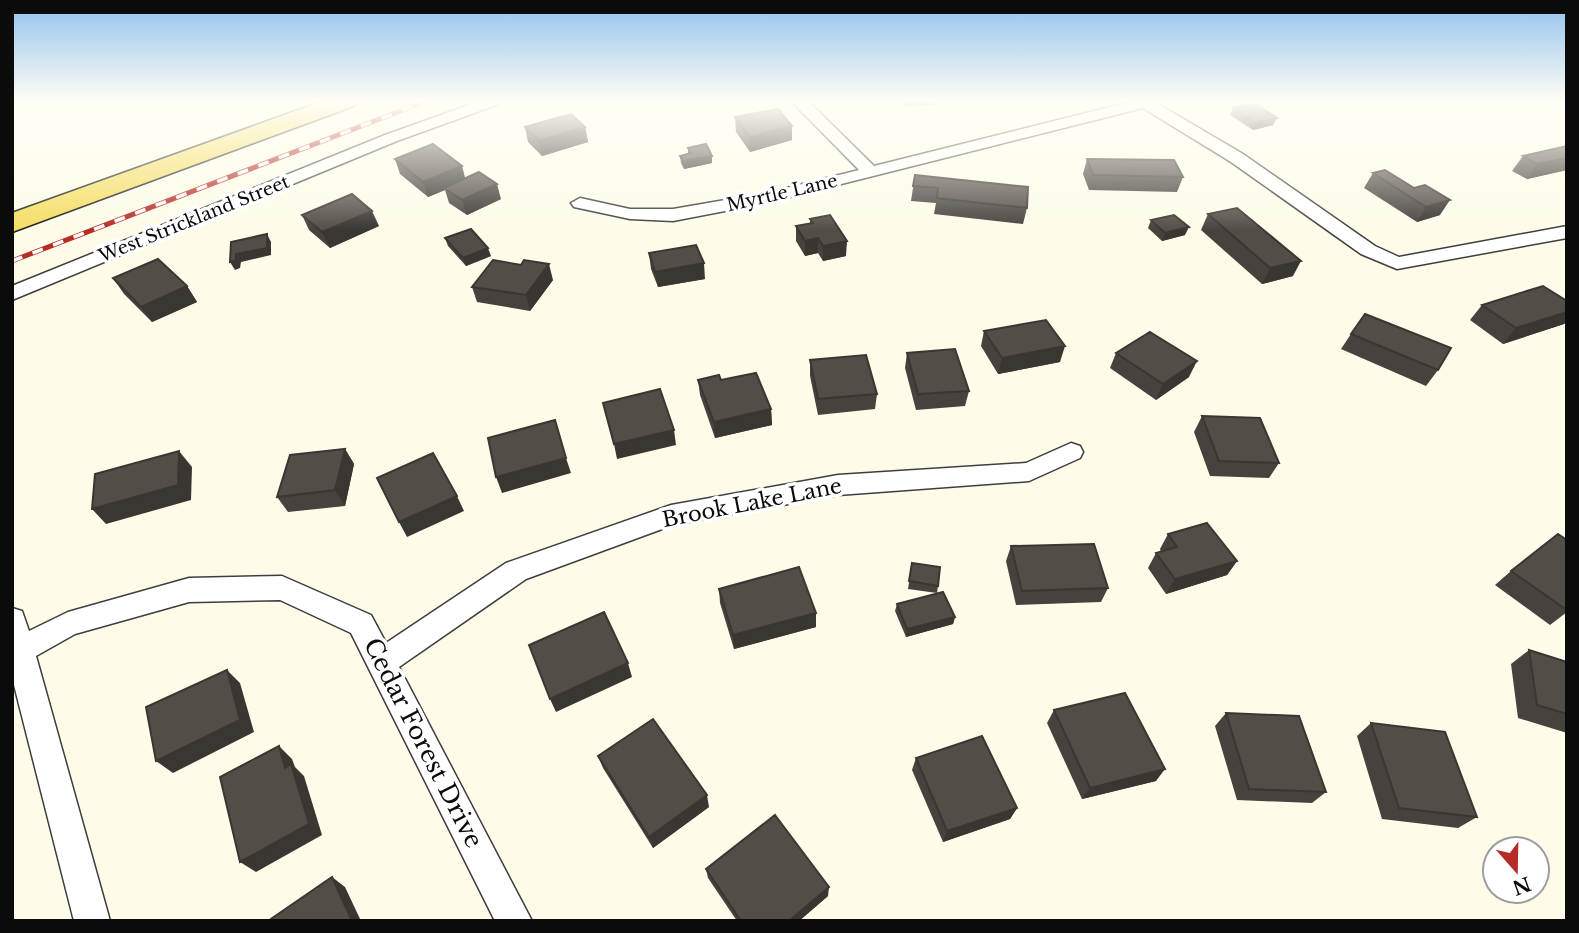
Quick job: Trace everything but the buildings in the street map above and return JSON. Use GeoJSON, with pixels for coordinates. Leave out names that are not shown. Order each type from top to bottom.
{"type":"FeatureCollection","features":[{"type":"Feature","properties":{"kind":"main road"},"geometry":{"type":"LineString","coordinates":[[12,223],[226,145]]}},
{"type":"Feature","properties":{"kind":"street","name":"West Strickland Street"},"geometry":{"type":"LineString","coordinates":[[12,294],[375,145]]}},
{"type":"Feature","properties":{"kind":"street"},"geometry":{"type":"LineString","coordinates":[[843,145],[871,172]]}},
{"type":"Feature","properties":{"kind":"street","name":"Myrtle Lane"},"geometry":{"type":"LineString","coordinates":[[580,203],[630,214],[673,215],[766,198],[978,145]]}},
{"type":"Feature","properties":{"kind":"street"},"geometry":{"type":"LineString","coordinates":[[1214,145],[1248,165],[1368,250],[1397,263],[1567,232]]}},
{"type":"Feature","properties":{"kind":"street","name":"Brook Lake Lane"},"geometry":{"type":"LineString","coordinates":[[381,663],[516,571],[671,515],[838,485],[1029,472],[1071,452]]}},
{"type":"Feature","properties":{"kind":"street","name":"Cedar Forest Drive"},"geometry":{"type":"LineString","coordinates":[[16,635],[68,624],[189,590],[282,588],[361,624],[514,921]]}},
{"type":"Feature","properties":{"kind":"street"},"geometry":{"type":"LineString","coordinates":[[16,635],[92,921]]}},
{"type":"Feature","properties":{"kind":"railway"},"geometry":{"type":"LineString","coordinates":[[12,261],[313,145]]}}]}
